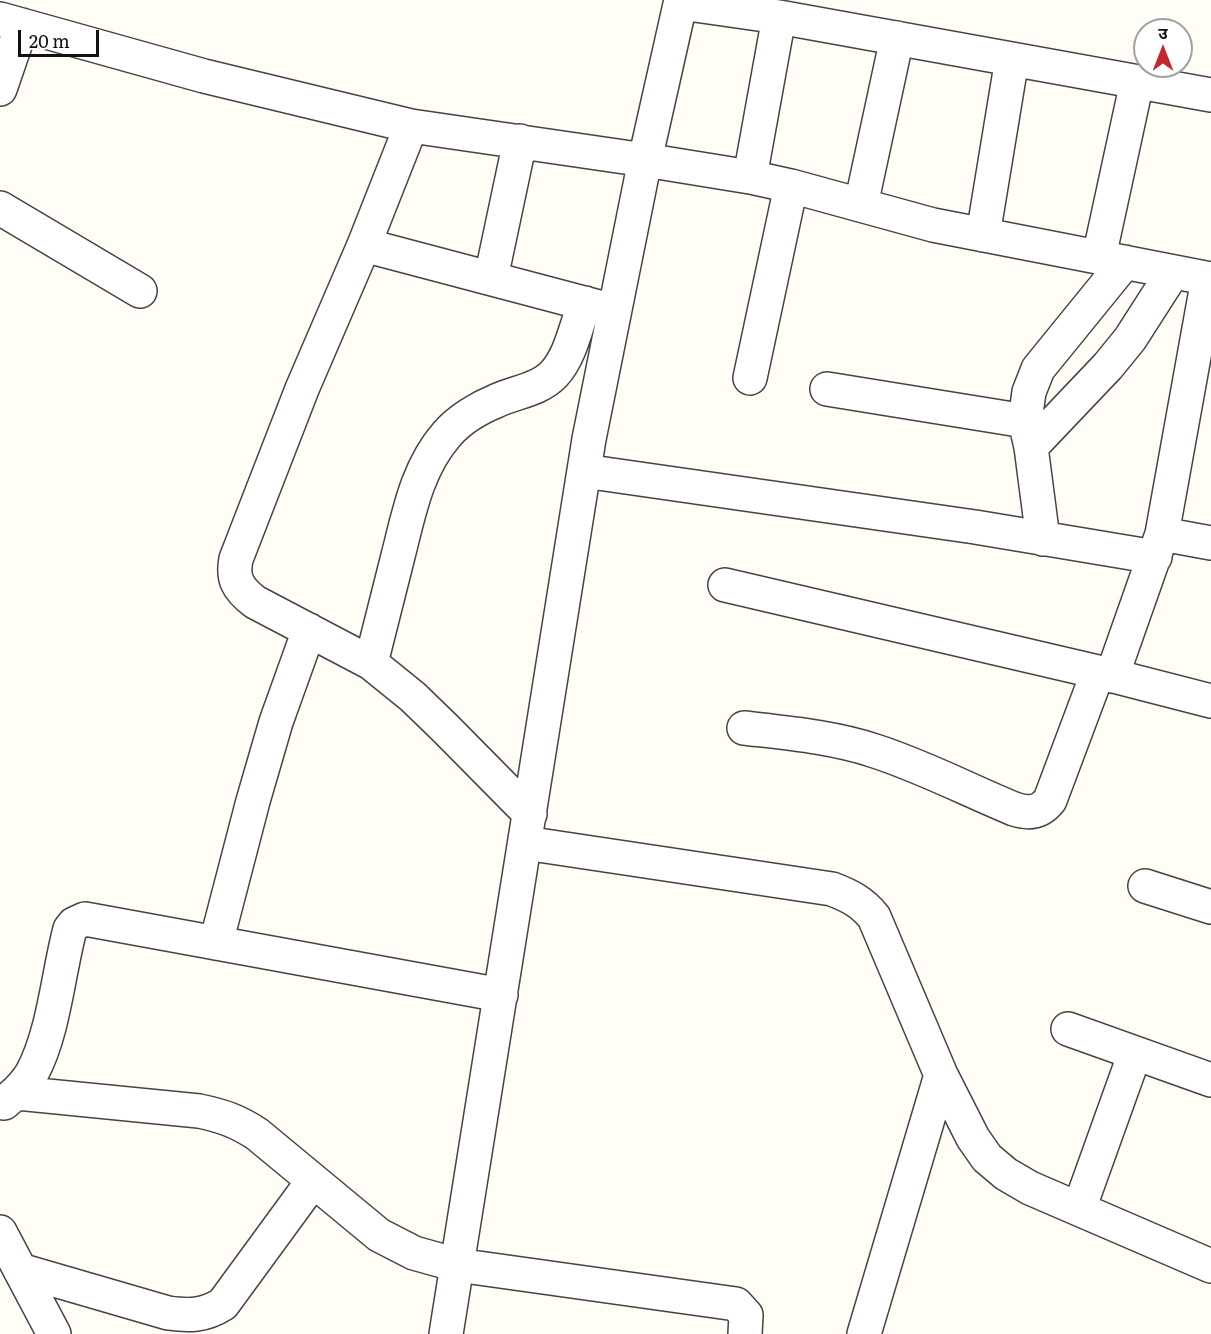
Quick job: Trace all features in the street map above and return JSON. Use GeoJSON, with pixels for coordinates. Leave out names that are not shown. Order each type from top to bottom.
{"type":"FeatureCollection","features":[{"type":"Feature","properties":{"kind":"street"},"geometry":{"type":"LineString","coordinates":[[446,1334],[584,471],[600,307],[645,160],[681,2],[779,17],[1211,95]]}},
{"type":"Feature","properties":{"kind":"street"},"geometry":{"type":"LineString","coordinates":[[750,177],[779,17]]}},
{"type":"Feature","properties":{"kind":"street"},"geometry":{"type":"LineString","coordinates":[[0,89],[11,22],[204,76],[411,126],[750,177],[933,225],[1210,279],[1158,545],[1105,674],[1045,807],[1031,813],[1014,809],[876,751],[848,743],[744,728]]}},
{"type":"Feature","properties":{"kind":"street"},"geometry":{"type":"LineString","coordinates":[[861,205],[897,38]]}},
{"type":"Feature","properties":{"kind":"street"},"geometry":{"type":"LineString","coordinates":[[983,235],[1012,59]]}},
{"type":"Feature","properties":{"kind":"street"},"geometry":{"type":"LineString","coordinates":[[1043,540],[1028,434],[1029,392],[1038,369],[1112,260],[1137,82]]}},
{"type":"Feature","properties":{"kind":"street"},"geometry":{"type":"LineString","coordinates":[[411,126],[364,245],[302,389],[236,559],[235,580],[242,592],[255,602],[371,663],[437,720],[527,829],[832,890],[854,898],[874,917],[884,936],[941,1075],[973,1138],[987,1158],[1006,1174],[1030,1188],[1211,1266]]}},
{"type":"Feature","properties":{"kind":"street"},"geometry":{"type":"LineString","coordinates":[[491,278],[520,141]]}},
{"type":"Feature","properties":{"kind":"street"},"geometry":{"type":"LineString","coordinates":[[750,378],[791,186]]}},
{"type":"Feature","properties":{"kind":"street"},"geometry":{"type":"LineString","coordinates":[[0,208],[140,291]]}},
{"type":"Feature","properties":{"kind":"street"},"geometry":{"type":"LineString","coordinates":[[364,245],[600,307]]}},
{"type":"Feature","properties":{"kind":"street"},"geometry":{"type":"LineString","coordinates":[[1028,434],[1108,366],[1130,339],[1173,272]]}},
{"type":"Feature","properties":{"kind":"street"},"geometry":{"type":"LineString","coordinates":[[371,663],[411,504],[432,452],[449,432],[469,415],[496,400],[531,389],[554,374],[600,307]]}},
{"type":"Feature","properties":{"kind":"street"},"geometry":{"type":"LineString","coordinates":[[827,389],[1028,434]]}},
{"type":"Feature","properties":{"kind":"street"},"geometry":{"type":"LineString","coordinates":[[584,471],[975,527],[1043,540],[1158,545],[1211,543]]}},
{"type":"Feature","properties":{"kind":"street"},"geometry":{"type":"LineString","coordinates":[[725,585],[1105,674],[1211,702]]}},
{"type":"Feature","properties":{"kind":"street"},"geometry":{"type":"LineString","coordinates":[[216,943],[276,722],[309,630]]}},
{"type":"Feature","properties":{"kind":"street"},"geometry":{"type":"LineString","coordinates":[[1145,886],[1211,907]]}},
{"type":"Feature","properties":{"kind":"street"},"geometry":{"type":"LineString","coordinates":[[8,1100],[31,1074],[42,1050],[68,937],[74,924],[85,919],[501,995]]}},
{"type":"Feature","properties":{"kind":"street"},"geometry":{"type":"LineString","coordinates":[[1068,1029],[1211,1080]]}},
{"type":"Feature","properties":{"kind":"street"},"geometry":{"type":"LineString","coordinates":[[1079,1209],[1136,1053]]}},
{"type":"Feature","properties":{"kind":"street"},"geometry":{"type":"LineString","coordinates":[[864,1334],[941,1075]]}},
{"type":"Feature","properties":{"kind":"street"},"geometry":{"type":"LineString","coordinates":[[8,1100],[199,1111],[222,1116],[238,1122],[257,1134],[378,1236],[414,1253],[457,1265],[736,1304],[746,1315],[745,1334]]}},
{"type":"Feature","properties":{"kind":"street"},"geometry":{"type":"LineString","coordinates":[[20,1270],[168,1313],[201,1315],[222,1304],[313,1181]]}},
{"type":"Feature","properties":{"kind":"street"},"geometry":{"type":"LineString","coordinates":[[0,1232],[49,1332]]}}]}
